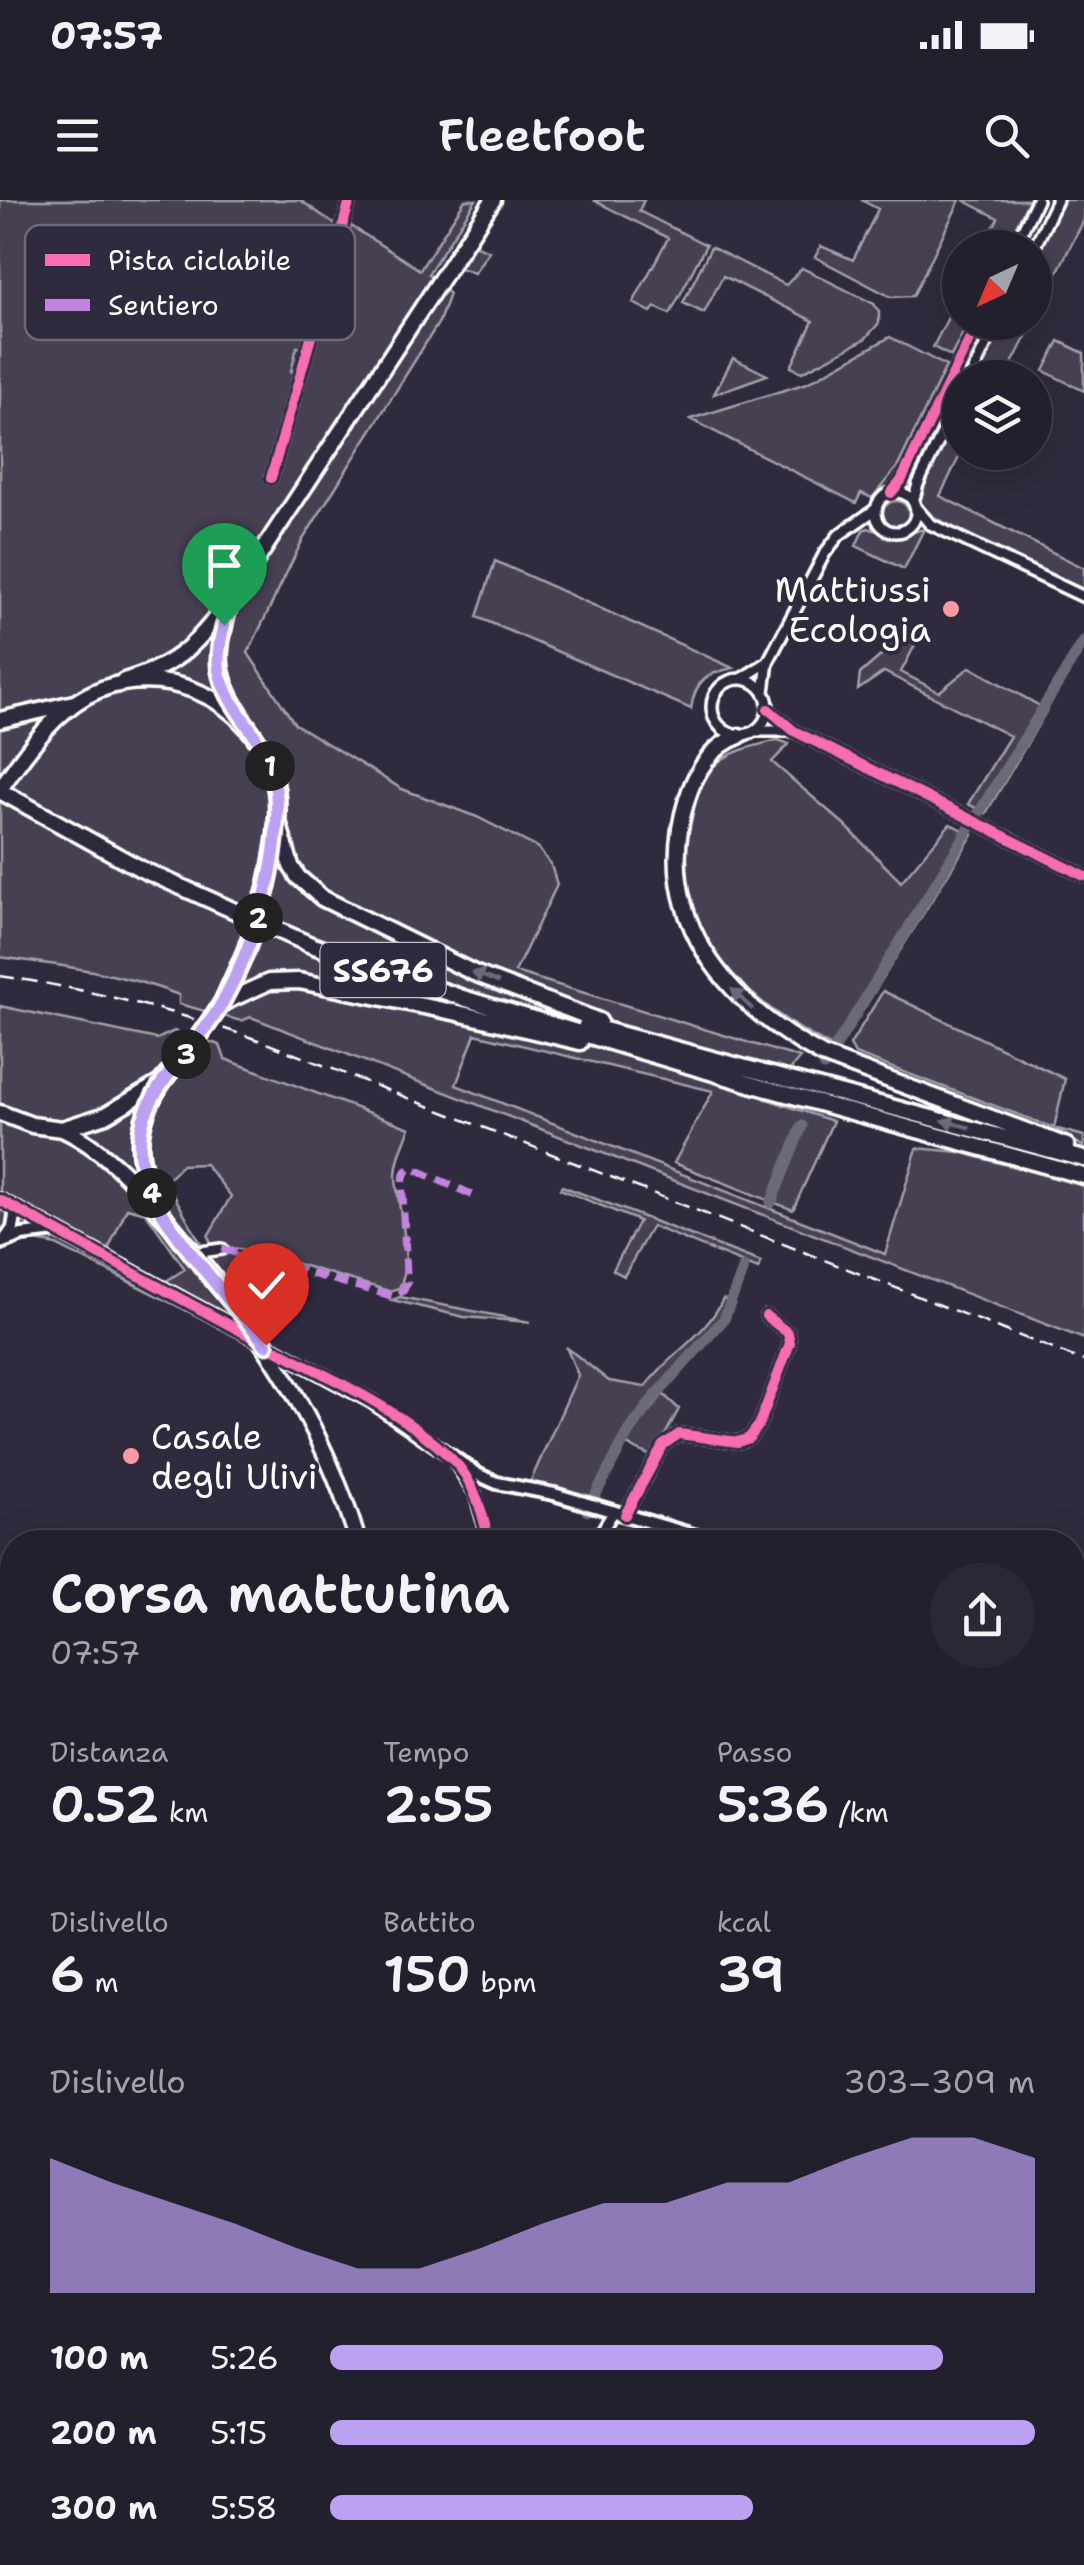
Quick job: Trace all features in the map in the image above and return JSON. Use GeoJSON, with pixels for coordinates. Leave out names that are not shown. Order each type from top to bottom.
{"type":"FeatureCollection","features":[{"type":"Feature","properties":{"kind":"main road"},"geometry":{"type":"LineString","coordinates":[[0,720],[74,703],[162,668],[200,640],[493,200]]}},
{"type":"Feature","properties":{"kind":"main road"},"geometry":{"type":"LineString","coordinates":[[232,596],[221,638],[219,670],[230,699],[271,770],[278,818],[291,866],[298,877],[322,898],[474,973],[578,1014],[709,1056]]}},
{"type":"Feature","properties":{"kind":"main road"},"geometry":{"type":"LineString","coordinates":[[124,681],[153,680],[184,686],[222,704],[248,727]]}},
{"type":"Feature","properties":{"kind":"main road"},"geometry":{"type":"LineString","coordinates":[[0,790],[20,759],[74,703]]}},
{"type":"Feature","properties":{"kind":"main road"},"geometry":{"type":"LineString","coordinates":[[739,736],[724,742],[711,755],[691,788],[676,868],[702,950],[716,972],[754,1010],[827,1057],[1084,1156]]}},
{"type":"Feature","properties":{"kind":"main road","name":"SS676"},"geometry":{"type":"LineString","coordinates":[[0,790],[141,869],[311,945],[463,998],[757,1086],[1084,1176]]}},
{"type":"Feature","properties":{"kind":"main road","name":"SS676"},"geometry":{"type":"LineString","coordinates":[[27,806],[222,899],[467,990],[1084,1156]]}},
{"type":"Feature","properties":{"kind":"main road"},"geometry":{"type":"LineString","coordinates":[[164,1217],[139,1156],[145,1111],[160,1083],[222,1003],[245,952],[266,889],[278,818]]}},
{"type":"Feature","properties":{"kind":"main road"},"geometry":{"type":"LineString","coordinates":[[222,1003],[269,982],[299,981],[458,1012],[757,1086]]}},
{"type":"Feature","properties":{"kind":"main road"},"geometry":{"type":"LineString","coordinates":[[62,1129],[116,1110],[160,1083]]}},
{"type":"Feature","properties":{"kind":"main road"},"geometry":{"type":"LineString","coordinates":[[0,1113],[32,1125],[62,1129],[90,1144],[164,1217],[266,1345],[325,1453],[354,1530]]}},
{"type":"Feature","properties":{"kind":"street"},"geometry":{"type":"LineString","coordinates":[[343,225],[350,200]]}},
{"type":"Feature","properties":{"kind":"street"},"geometry":{"type":"LineString","coordinates":[[1023,230],[1037,200]]}},
{"type":"Feature","properties":{"kind":"street"},"geometry":{"type":"LineString","coordinates":[[1043,230],[1057,200]]}},
{"type":"Feature","properties":{"kind":"street"},"geometry":{"type":"LineString","coordinates":[[271,478],[310,340]]}},
{"type":"Feature","properties":{"kind":"street"},"geometry":{"type":"LineString","coordinates":[[756,731],[768,708],[764,692],[768,662],[826,552],[838,535],[876,509],[900,480],[969,340]]}},
{"type":"Feature","properties":{"kind":"street"},"geometry":{"type":"LineString","coordinates":[[912,524],[918,484],[942,434]]}},
{"type":"Feature","properties":{"kind":"street"},"geometry":{"type":"LineString","coordinates":[[891,493],[904,494],[930,524]]}},
{"type":"Feature","properties":{"kind":"street"},"geometry":{"type":"LineString","coordinates":[[876,509],[878,521],[886,530]]}},
{"type":"Feature","properties":{"kind":"street"},"geometry":{"type":"LineString","coordinates":[[852,526],[866,524],[897,533],[912,524],[930,524],[1084,597]]}},
{"type":"Feature","properties":{"kind":"street"},"geometry":{"type":"LineString","coordinates":[[768,662],[722,686],[712,703],[716,722],[739,736],[756,731],[794,731]]}},
{"type":"Feature","properties":{"kind":"street"},"geometry":{"type":"LineString","coordinates":[[740,679],[749,680],[764,692]]}},
{"type":"Feature","properties":{"kind":"street"},"geometry":{"type":"LineString","coordinates":[[768,708],[794,731],[1084,876]]}},
{"type":"Feature","properties":{"kind":"street"},"geometry":{"type":"LineString","coordinates":[[0,1200],[371,1401],[454,1461],[497,1483],[590,1504],[677,1530]]}},
{"type":"Feature","properties":{"kind":"street"},"geometry":{"type":"LineString","coordinates":[[3,1241],[13,1228],[16,1209]]}},
{"type":"Feature","properties":{"kind":"street"},"geometry":{"type":"LineString","coordinates":[[3,1241],[56,1231]]}},
{"type":"Feature","properties":{"kind":"street"},"geometry":{"type":"LineString","coordinates":[[194,1253],[222,1248]]}},
{"type":"Feature","properties":{"kind":"street"},"geometry":{"type":"LineString","coordinates":[[605,1530],[672,1436],[738,1442],[754,1434],[790,1342],[788,1333],[766,1316]]}},
{"type":"Feature","properties":{"kind":"street"},"geometry":{"type":"LineString","coordinates":[[454,1461],[475,1494],[486,1530]]}},
{"type":"Feature","properties":{"kind":"shaded area"},"geometry":{"type":"Polygon","coordinates":[[[0,200],[300,200],[336,225],[25,225],[25,340],[304,340],[302,348],[297,347],[291,371],[295,373],[265,479],[273,484],[317,340],[355,340],[355,229],[420,270],[465,200],[476,200],[428,274],[449,294],[439,322],[302,541],[248,653],[295,724],[402,789],[477,817],[538,848],[551,865],[557,885],[515,972],[800,1058],[766,1099],[833,1121],[793,1210],[674,1163],[713,1091],[475,1034],[456,1085],[885,1254],[917,1148],[959,1152],[1084,1186],[1084,1339],[251,1017],[241,1021],[179,1004],[179,995],[113,975],[0,957],[0,200]]]}},
{"type":"Feature","properties":{"kind":"shaded area"},"geometry":{"type":"Polygon","coordinates":[[[593,200],[644,200],[639,211],[706,245],[670,314],[655,307],[651,312],[633,303],[668,238],[593,200]]]}},
{"type":"Feature","properties":{"kind":"shaded area"},"geometry":{"type":"Polygon","coordinates":[[[861,200],[960,200],[913,296],[891,297],[815,257],[821,246],[853,260],[878,209],[861,200]]]}},
{"type":"Feature","properties":{"kind":"shaded area"},"geometry":{"type":"Polygon","coordinates":[[[963,200],[1029,200],[1014,230],[992,230],[998,218],[963,200]]]}},
{"type":"Feature","properties":{"kind":"shaded area"},"geometry":{"type":"Polygon","coordinates":[[[1064,200],[1084,200],[1084,220],[1052,282],[1052,230],[1064,200]]]}},
{"type":"Feature","properties":{"kind":"shaded area"},"geometry":{"type":"Polygon","coordinates":[[[474,245],[489,251],[474,273],[460,268],[474,245]]]}},
{"type":"Feature","properties":{"kind":"shaded area"},"geometry":{"type":"Polygon","coordinates":[[[711,247],[786,285],[802,268],[874,304],[879,311],[879,323],[865,339],[802,372],[791,367],[813,321],[723,276],[704,313],[683,303],[711,247]]]}},
{"type":"Feature","properties":{"kind":"shaded area"},"geometry":{"type":"Polygon","coordinates":[[[942,329],[942,340],[959,340],[951,356],[933,347],[942,329]]]}},
{"type":"Feature","properties":{"kind":"shaded area"},"geometry":{"type":"Polygon","coordinates":[[[890,337],[942,364],[942,374],[898,466],[872,498],[861,493],[856,503],[690,419],[807,383],[890,337]]]}},
{"type":"Feature","properties":{"kind":"shaded area"},"geometry":{"type":"Polygon","coordinates":[[[975,340],[981,340],[971,360],[965,360],[975,340]]]}},
{"type":"Feature","properties":{"kind":"shaded area"},"geometry":{"type":"Polygon","coordinates":[[[996,340],[1024,340],[1014,360],[986,360],[996,340]]]}},
{"type":"Feature","properties":{"kind":"shaded area"},"geometry":{"type":"Polygon","coordinates":[[[1059,341],[1084,353],[1084,391],[1052,375],[1050,360],[1059,341]]]}},
{"type":"Feature","properties":{"kind":"shaded area"},"geometry":{"type":"Polygon","coordinates":[[[733,358],[767,375],[714,394],[733,358]]]}},
{"type":"Feature","properties":{"kind":"shaded area"},"geometry":{"type":"Polygon","coordinates":[[[942,406],[942,418],[907,488],[902,486],[942,406]]]}},
{"type":"Feature","properties":{"kind":"shaded area"},"geometry":{"type":"Polygon","coordinates":[[[942,447],[942,470],[953,470],[940,496],[1084,568],[1084,590],[939,520],[924,508],[923,486],[942,447]]]}},
{"type":"Feature","properties":{"kind":"shaded area"},"geometry":{"type":"Polygon","coordinates":[[[896,501],[905,505],[909,514],[905,523],[896,527],[887,523],[883,514],[887,505],[896,501]]]}},
{"type":"Feature","properties":{"kind":"shaded area"},"geometry":{"type":"Polygon","coordinates":[[[924,529],[904,569],[856,546],[863,530],[896,537],[924,529]]]}},
{"type":"Feature","properties":{"kind":"shaded area"},"geometry":{"type":"Polygon","coordinates":[[[495,561],[733,668],[704,679],[691,709],[477,617],[495,561]]]}},
{"type":"Feature","properties":{"kind":"shaded area"},"geometry":{"type":"Polygon","coordinates":[[[901,638],[915,645],[901,672],[939,692],[970,667],[1047,710],[986,813],[968,804],[1010,736],[884,672],[858,690],[860,674],[901,638]]]}},
{"type":"Feature","properties":{"kind":"shaded area"},"geometry":{"type":"Polygon","coordinates":[[[778,740],[789,744],[772,762],[845,825],[901,882],[950,824],[973,834],[838,1050],[773,1011],[745,986],[720,959],[702,929],[690,896],[685,859],[690,819],[702,784],[718,762],[729,755],[778,740]]]}},
{"type":"Feature","properties":{"kind":"shaded area"},"geometry":{"type":"Polygon","coordinates":[[[883,991],[1065,1079],[1054,1128],[855,1054],[850,1045],[883,991]]]}},
{"type":"Feature","properties":{"kind":"shaded area"},"geometry":{"type":"Polygon","coordinates":[[[0,1006],[157,1039],[174,1031],[220,1045],[225,1059],[410,1128],[396,1175],[406,1261],[399,1288],[389,1291],[250,1250],[212,1246],[208,1236],[231,1196],[205,1164],[182,1165],[166,1181],[210,1257],[229,1252],[274,1264],[243,1339],[56,1245],[27,1242],[0,1252],[0,1006]],[[127,1208],[107,1252],[163,1283],[185,1269],[146,1213],[127,1208]]]}},
{"type":"Feature","properties":{"kind":"shaded area"},"geometry":{"type":"Polygon","coordinates":[[[1054,1128],[1084,1136],[1084,1147],[1054,1128]]]}},
{"type":"Feature","properties":{"kind":"shaded area"},"geometry":{"type":"Polygon","coordinates":[[[562,1186],[761,1262],[758,1269],[652,1226],[624,1276],[613,1270],[639,1221],[560,1189],[562,1186]]]}},
{"type":"Feature","properties":{"kind":"shaded area"},"geometry":{"type":"Polygon","coordinates":[[[400,1297],[530,1322],[464,1317],[392,1300],[400,1297]]]}},
{"type":"Feature","properties":{"kind":"shaded area"},"geometry":{"type":"Polygon","coordinates":[[[723,1299],[729,1301],[722,1317],[638,1414],[591,1500],[528,1487],[578,1375],[566,1347],[609,1381],[645,1387],[707,1324],[723,1299]]]}},
{"type":"Feature","properties":{"kind":"shaded area"},"geometry":{"type":"Polygon","coordinates":[[[663,1394],[679,1409],[653,1457],[624,1444],[663,1394]]]}},
{"type":"Feature","properties":{"kind":"waterway"},"geometry":{"type":"LineString","coordinates":[[824,1066],[1084,641]]}},
{"type":"Feature","properties":{"kind":"waterway"},"geometry":{"type":"LineString","coordinates":[[771,1203],[802,1126]]}},
{"type":"Feature","properties":{"kind":"waterway"},"geometry":{"type":"LineString","coordinates":[[587,1511],[628,1433],[724,1319],[744,1267]]}},
{"type":"Feature","properties":{"kind":"railway"},"geometry":{"type":"LineString","coordinates":[[0,976],[132,1002],[261,1041],[1084,1361]]}},
{"type":"Feature","properties":{"kind":"marked path"},"geometry":{"type":"LineString","coordinates":[[222,1249],[393,1296],[403,1291],[407,1283],[402,1185],[405,1172],[412,1168],[475,1196]]}},
{"type":"Feature","properties":{"kind":"cycle path"},"geometry":{"type":"LineString","coordinates":[[343,225],[350,200]]}},
{"type":"Feature","properties":{"kind":"cycle path"},"geometry":{"type":"LineString","coordinates":[[271,478],[310,340]]}},
{"type":"Feature","properties":{"kind":"cycle path"},"geometry":{"type":"LineString","coordinates":[[891,493],[901,481],[969,340]]}},
{"type":"Feature","properties":{"kind":"cycle path"},"geometry":{"type":"LineString","coordinates":[[768,709],[794,731],[1084,876]]}},
{"type":"Feature","properties":{"kind":"cycle path"},"geometry":{"type":"LineString","coordinates":[[0,1200],[409,1424],[452,1459],[466,1477],[486,1530]]}},
{"type":"Feature","properties":{"kind":"cycle path"},"geometry":{"type":"LineString","coordinates":[[625,1515],[663,1445],[679,1434],[738,1442],[749,1438],[759,1425],[790,1343],[788,1333],[766,1316]]}},
{"type":"Feature","properties":{"kind":"place","name":"Mattiussi Ecologia"},"geometry":{"type":"Point","coordinates":[951,609]}},
{"type":"Feature","properties":{"kind":"place","name":"Casale degli Ulivi"},"geometry":{"type":"Point","coordinates":[131,1456]}},
{"type":"Feature","properties":{"kind":"route"},"geometry":{"type":"LineString","coordinates":[[224,625],[218,654],[223,684],[259,743],[275,785],[278,818],[272,861],[257,921],[222,1003],[184,1057],[160,1083],[145,1111],[139,1156],[164,1217],[266,1345]]}}]}
